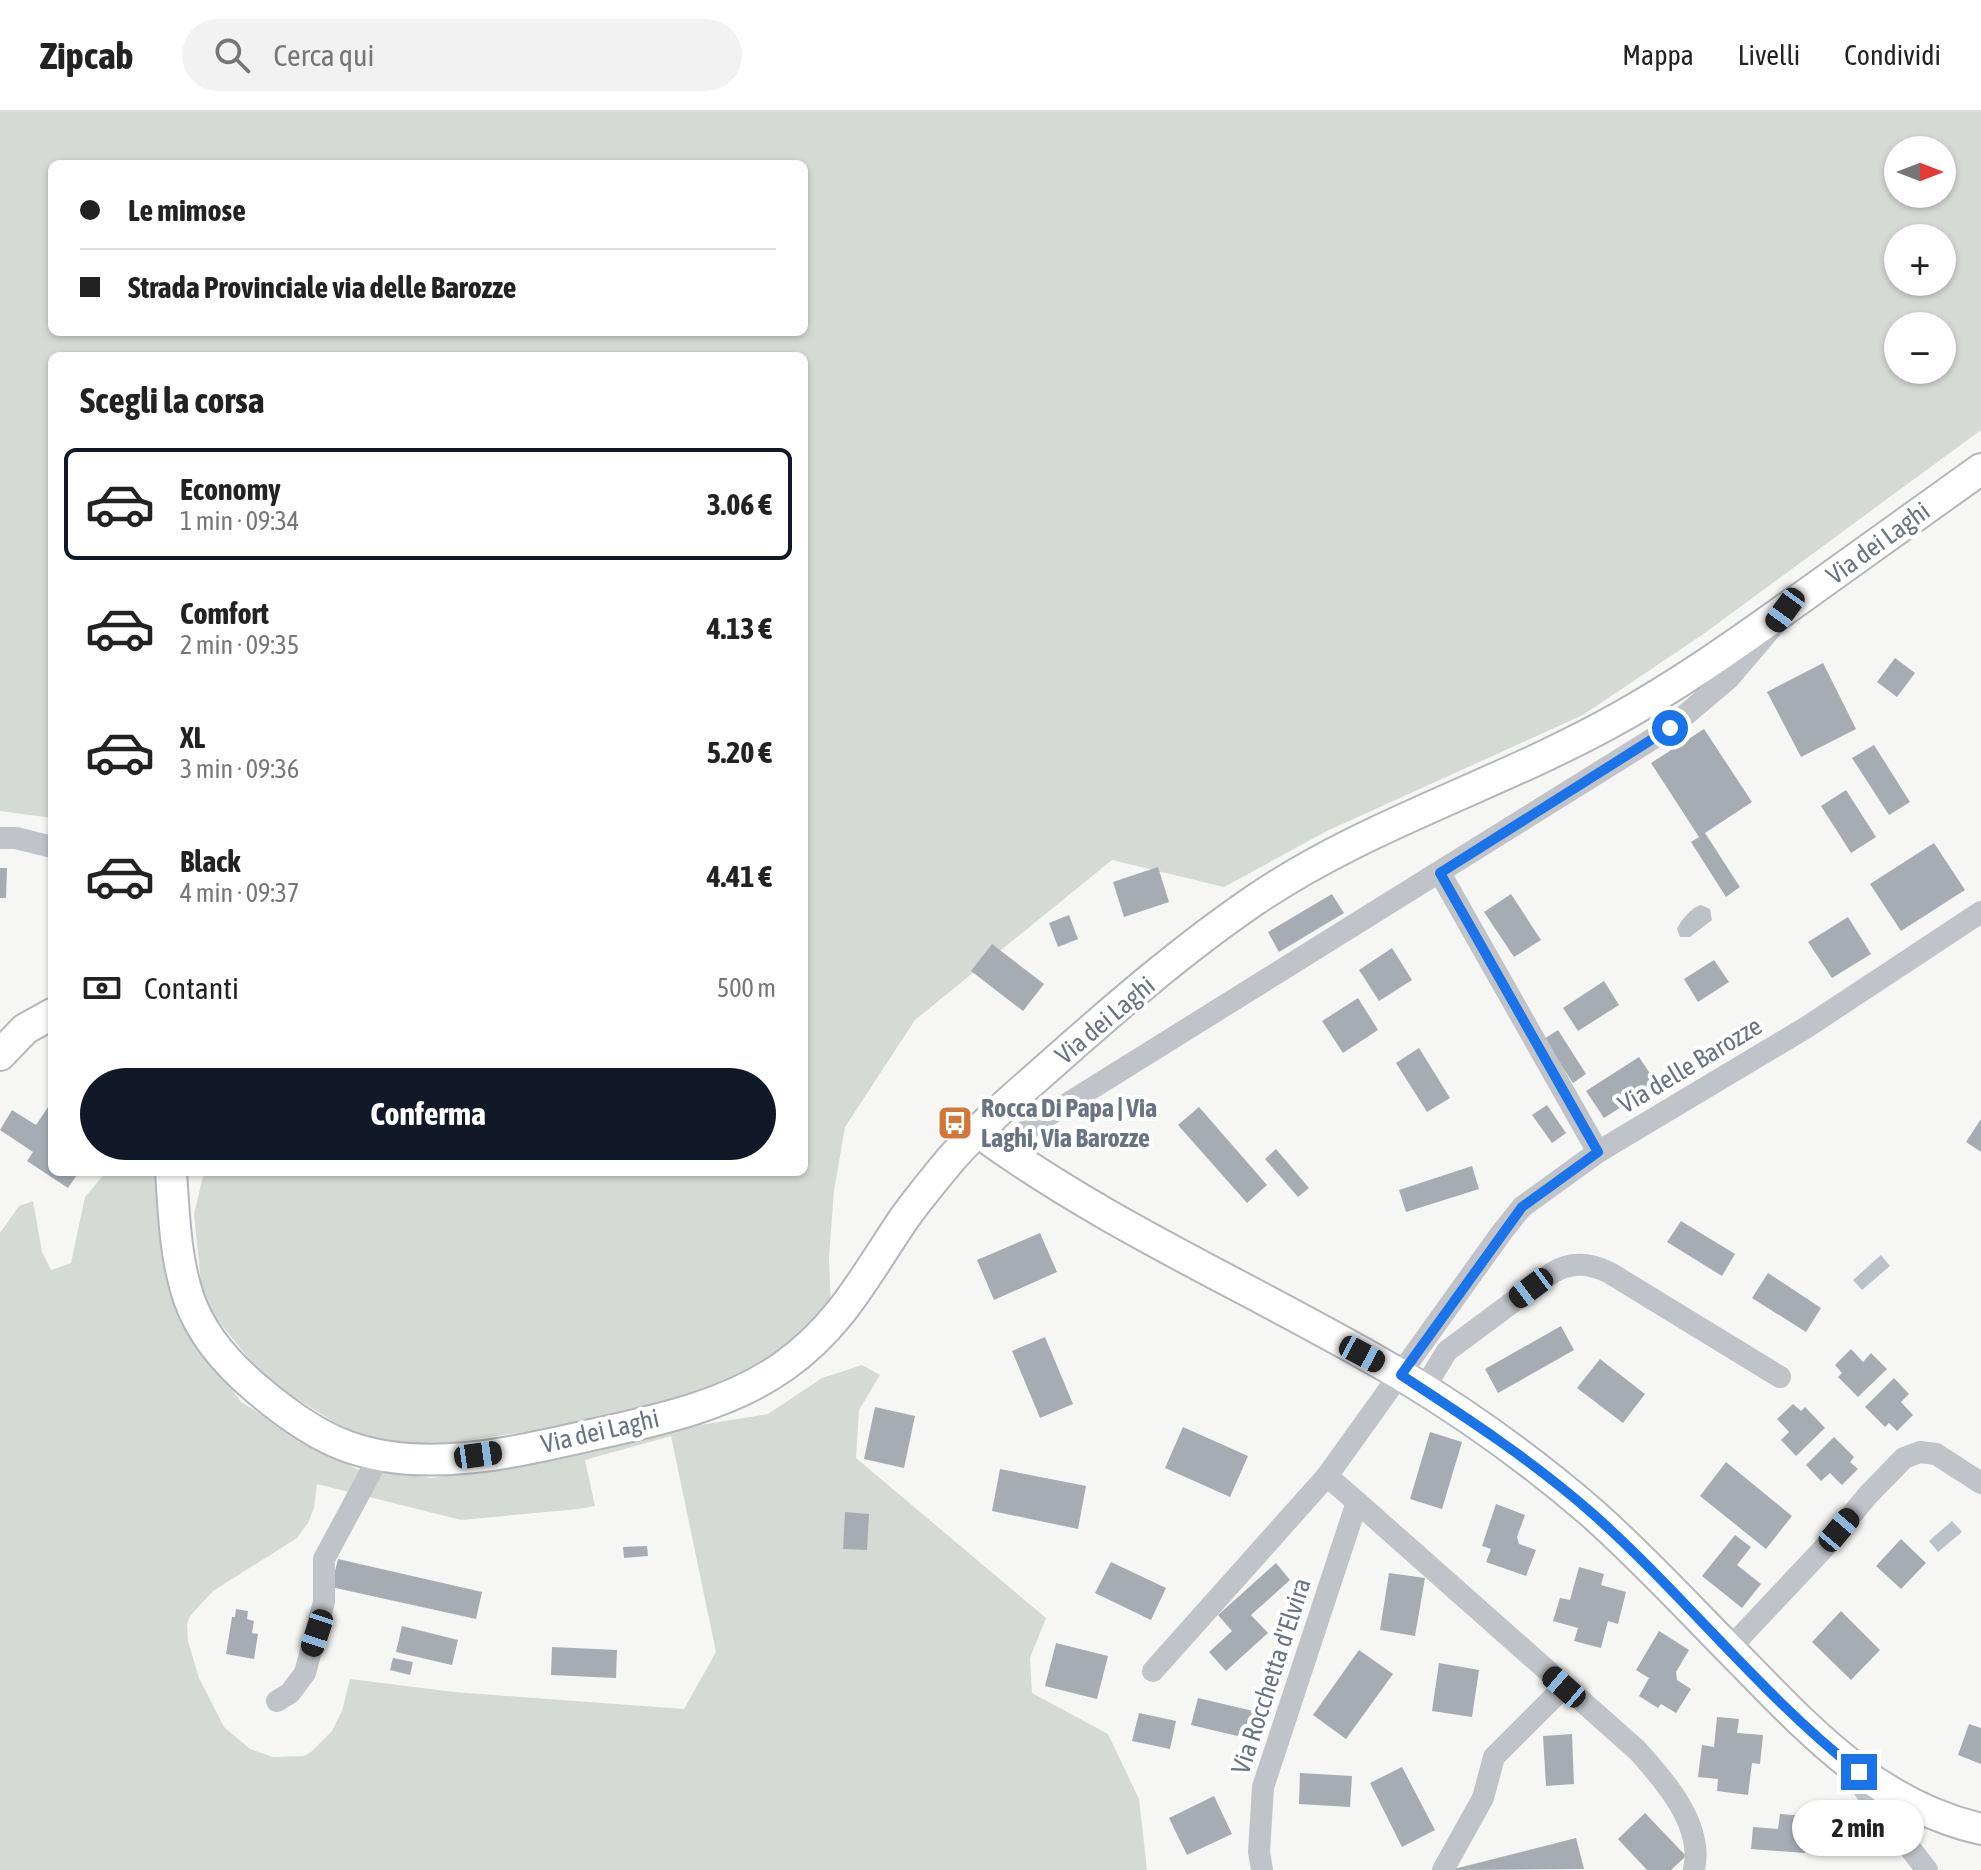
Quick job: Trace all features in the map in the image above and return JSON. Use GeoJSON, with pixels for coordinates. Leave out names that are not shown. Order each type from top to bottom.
{"type":"FeatureCollection","features":[{"type":"Feature","properties":{"kind":"main road","name":"Via dei Laghi"},"geometry":{"type":"LineString","coordinates":[[175,1176],[181,1271],[193,1310],[211,1342],[240,1374],[305,1425],[338,1443],[380,1455],[451,1458],[541,1446],[695,1408],[757,1382],[801,1352],[859,1291],[917,1201],[977,1131],[1101,1022],[1208,935],[1273,889],[1353,844],[1624,716],[1785,610],[1981,469]]}},
{"type":"Feature","properties":{"kind":"main road"},"geometry":{"type":"LineString","coordinates":[[0,1055],[25,1029],[48,1016]]}},
{"type":"Feature","properties":{"kind":"main road"},"geometry":{"type":"LineString","coordinates":[[977,1131],[1003,1150],[1184,1259],[1412,1382],[1510,1447],[1592,1514],[1839,1756],[1898,1799],[1950,1821],[1981,1829]]}},
{"type":"Feature","properties":{"kind":"street"},"geometry":{"type":"LineString","coordinates":[[1003,1150],[1033,1125],[1631,754],[1695,709],[1738,669],[1785,610]]}},
{"type":"Feature","properties":{"kind":"street"},"geometry":{"type":"LineString","coordinates":[[0,838],[16,838],[48,846]]}},
{"type":"Feature","properties":{"kind":"street"},"geometry":{"type":"LineString","coordinates":[[1440,873],[1598,1152]]}},
{"type":"Feature","properties":{"kind":"street","name":"Via delle Barozze"},"geometry":{"type":"LineString","coordinates":[[1412,1382],[1522,1207],[1598,1152],[1807,1027],[1981,912]]}},
{"type":"Feature","properties":{"kind":"street"},"geometry":{"type":"LineString","coordinates":[[1153,1671],[1412,1382],[1447,1351],[1563,1266],[1579,1264],[1610,1273],[1780,1377]]}},
{"type":"Feature","properties":{"kind":"street"},"geometry":{"type":"LineString","coordinates":[[1729,1649],[1904,1458],[1920,1452],[1936,1454],[1981,1483]]}},
{"type":"Feature","properties":{"kind":"street"},"geometry":{"type":"LineString","coordinates":[[277,1701],[290,1693],[305,1673],[324,1602],[324,1559],[380,1455]]}},
{"type":"Feature","properties":{"kind":"street"},"geometry":{"type":"LineString","coordinates":[[1327,1476],[1637,1750],[1660,1778],[1690,1828],[1696,1853],[1694,1870]]}},
{"type":"Feature","properties":{"kind":"street","name":"Via Rocchetta d'Elvira"},"geometry":{"type":"LineString","coordinates":[[1262,1870],[1259,1852],[1263,1787],[1357,1502]]}},
{"type":"Feature","properties":{"kind":"street"},"geometry":{"type":"LineString","coordinates":[[1443,1870],[1483,1798],[1494,1757],[1564,1687]]}},
{"type":"Feature","properties":{"kind":"street"},"geometry":{"type":"LineString","coordinates":[[1839,1756],[1927,1870]]}},
{"type":"Feature","properties":{"kind":"shaded area"},"geometry":{"type":"Polygon","coordinates":[[[0,112],[1981,112],[1981,430],[1702,635],[1583,715],[1327,831],[1224,887],[1112,860],[915,1020],[845,1127],[834,1191],[829,1257],[831,1308],[774,1362],[713,1390],[544,1429],[451,1443],[404,1443],[351,1432],[267,1381],[203,1302],[194,1214],[203,1176],[808,1176],[808,352],[48,352],[48,817],[0,811],[0,112]]]}},
{"type":"Feature","properties":{"kind":"shaded area"},"geometry":{"type":"Polygon","coordinates":[[[1701,905],[1710,909],[1712,920],[1690,937],[1680,937],[1677,929],[1681,922],[1701,905]]]}},
{"type":"Feature","properties":{"kind":"shaded area"},"geometry":{"type":"Polygon","coordinates":[[[103,1176],[159,1176],[198,1343],[241,1402],[357,1469],[432,1478],[519,1463],[644,1434],[768,1414],[822,1378],[862,1365],[880,1375],[859,1410],[856,1458],[1046,1618],[1030,1658],[1032,1693],[1108,1734],[1139,1799],[1147,1870],[0,1870],[0,1233],[19,1206],[33,1201],[42,1252],[51,1270],[71,1263],[85,1197],[103,1176]],[[671,1436],[585,1460],[595,1506],[579,1509],[461,1520],[317,1484],[314,1508],[297,1538],[213,1591],[190,1616],[187,1624],[188,1641],[199,1678],[224,1727],[250,1749],[273,1757],[304,1756],[332,1731],[342,1711],[350,1679],[454,1692],[684,1709],[716,1652],[671,1436]]]}},
{"type":"Feature","properties":{"kind":"shaded area"},"geometry":{"type":"Polygon","coordinates":[[[1881,1255],[1890,1266],[1862,1290],[1853,1280],[1881,1255]]]}},
{"type":"Feature","properties":{"kind":"shaded area"},"geometry":{"type":"Polygon","coordinates":[[[1952,1521],[1962,1532],[1938,1552],[1929,1541],[1952,1521]]]}},
{"type":"Feature","properties":{"kind":"building"},"geometry":{"type":"Polygon","coordinates":[[[1895,658],[1915,673],[1897,697],[1877,682],[1895,658]]]}},
{"type":"Feature","properties":{"kind":"building"},"geometry":{"type":"Polygon","coordinates":[[[1823,663],[1856,729],[1801,757],[1767,692],[1823,663]]]}},
{"type":"Feature","properties":{"kind":"building"},"geometry":{"type":"Polygon","coordinates":[[[1704,729],[1752,802],[1705,833],[1740,887],[1726,897],[1691,842],[1699,837],[1651,763],[1704,729]]]}},
{"type":"Feature","properties":{"kind":"building"},"geometry":{"type":"Polygon","coordinates":[[[1874,745],[1910,802],[1889,815],[1852,758],[1874,745]]]}},
{"type":"Feature","properties":{"kind":"building"},"geometry":{"type":"Polygon","coordinates":[[[1846,790],[1876,837],[1851,853],[1821,806],[1846,790]]]}},
{"type":"Feature","properties":{"kind":"building"},"geometry":{"type":"Polygon","coordinates":[[[1934,843],[1965,890],[1901,931],[1870,884],[1934,843]]]}},
{"type":"Feature","properties":{"kind":"building"},"geometry":{"type":"Polygon","coordinates":[[[1158,867],[1169,902],[1124,917],[1113,882],[1158,867]]]}},
{"type":"Feature","properties":{"kind":"building"},"geometry":{"type":"Polygon","coordinates":[[[0,868],[7,868],[6,898],[0,898],[0,868]]]}},
{"type":"Feature","properties":{"kind":"building"},"geometry":{"type":"Polygon","coordinates":[[[1332,894],[1344,913],[1279,952],[1268,932],[1332,894]]]}},
{"type":"Feature","properties":{"kind":"building"},"geometry":{"type":"Polygon","coordinates":[[[1511,894],[1541,940],[1514,957],[1484,912],[1511,894]]]}},
{"type":"Feature","properties":{"kind":"building"},"geometry":{"type":"Polygon","coordinates":[[[1069,915],[1078,939],[1058,947],[1049,923],[1069,915]]]}},
{"type":"Feature","properties":{"kind":"building"},"geometry":{"type":"Polygon","coordinates":[[[1848,917],[1871,954],[1832,978],[1808,942],[1848,917]]]}},
{"type":"Feature","properties":{"kind":"building"},"geometry":{"type":"Polygon","coordinates":[[[992,944],[1044,984],[1023,1011],[971,971],[992,944]]]}},
{"type":"Feature","properties":{"kind":"building"},"geometry":{"type":"Polygon","coordinates":[[[1392,948],[1412,980],[1379,1001],[1359,970],[1392,948]]]}},
{"type":"Feature","properties":{"kind":"building"},"geometry":{"type":"Polygon","coordinates":[[[1714,960],[1729,982],[1698,1002],[1684,979],[1714,960]]]}},
{"type":"Feature","properties":{"kind":"building"},"geometry":{"type":"Polygon","coordinates":[[[1604,981],[1619,1005],[1578,1031],[1563,1008],[1604,981]]]}},
{"type":"Feature","properties":{"kind":"building"},"geometry":{"type":"Polygon","coordinates":[[[1358,998],[1378,1030],[1343,1053],[1322,1021],[1358,998]]]}},
{"type":"Feature","properties":{"kind":"building"},"geometry":{"type":"Polygon","coordinates":[[[1558,1030],[1586,1074],[1573,1083],[1544,1039],[1558,1030]]]}},
{"type":"Feature","properties":{"kind":"building"},"geometry":{"type":"Polygon","coordinates":[[[1419,1048],[1450,1098],[1427,1112],[1396,1063],[1419,1048]]]}},
{"type":"Feature","properties":{"kind":"building"},"geometry":{"type":"Polygon","coordinates":[[[1639,1057],[1657,1084],[1604,1118],[1586,1091],[1639,1057]]]}},
{"type":"Feature","properties":{"kind":"building"},"geometry":{"type":"Polygon","coordinates":[[[1547,1105],[1566,1133],[1552,1143],[1532,1115],[1547,1105]]]}},
{"type":"Feature","properties":{"kind":"building"},"geometry":{"type":"Polygon","coordinates":[[[48,1107],[48,1175],[27,1161],[33,1152],[0,1130],[12,1110],[36,1125],[48,1107]]]}},
{"type":"Feature","properties":{"kind":"building"},"geometry":{"type":"Polygon","coordinates":[[[1199,1107],[1267,1185],[1247,1203],[1178,1125],[1199,1107]]]}},
{"type":"Feature","properties":{"kind":"building"},"geometry":{"type":"Polygon","coordinates":[[[1981,1119],[1981,1152],[1966,1142],[1981,1119]]]}},
{"type":"Feature","properties":{"kind":"building"},"geometry":{"type":"Polygon","coordinates":[[[1276,1149],[1309,1188],[1298,1197],[1265,1159],[1276,1149]]]}},
{"type":"Feature","properties":{"kind":"building"},"geometry":{"type":"Polygon","coordinates":[[[1472,1166],[1479,1189],[1406,1212],[1399,1190],[1472,1166]]]}},
{"type":"Feature","properties":{"kind":"building"},"geometry":{"type":"Polygon","coordinates":[[[50,1176],[76,1176],[68,1188],[50,1176]]]}},
{"type":"Feature","properties":{"kind":"building"},"geometry":{"type":"Polygon","coordinates":[[[1681,1221],[1735,1254],[1722,1276],[1667,1242],[1681,1221]]]}},
{"type":"Feature","properties":{"kind":"building"},"geometry":{"type":"Polygon","coordinates":[[[1040,1233],[1057,1272],[994,1300],[977,1260],[1040,1233]]]}},
{"type":"Feature","properties":{"kind":"building"},"geometry":{"type":"Polygon","coordinates":[[[1768,1273],[1821,1308],[1806,1332],[1752,1298],[1768,1273]]]}},
{"type":"Feature","properties":{"kind":"building"},"geometry":{"type":"Polygon","coordinates":[[[1561,1326],[1574,1350],[1498,1393],[1485,1369],[1561,1326]]]}},
{"type":"Feature","properties":{"kind":"building"},"geometry":{"type":"Polygon","coordinates":[[[1045,1337],[1073,1404],[1040,1418],[1012,1351],[1045,1337]]]}},
{"type":"Feature","properties":{"kind":"building"},"geometry":{"type":"Polygon","coordinates":[[[1851,1349],[1863,1362],[1871,1353],[1887,1369],[1858,1397],[1838,1377],[1842,1373],[1835,1365],[1851,1349]]]}},
{"type":"Feature","properties":{"kind":"building"},"geometry":{"type":"Polygon","coordinates":[[[1600,1359],[1645,1394],[1623,1423],[1577,1388],[1600,1359]]]}},
{"type":"Feature","properties":{"kind":"building"},"geometry":{"type":"Polygon","coordinates":[[[1894,1378],[1909,1394],[1901,1402],[1913,1415],[1897,1431],[1889,1423],[1885,1427],[1865,1407],[1894,1378]]]}},
{"type":"Feature","properties":{"kind":"building"},"geometry":{"type":"Polygon","coordinates":[[[1793,1404],[1801,1411],[1805,1407],[1825,1428],[1796,1456],[1781,1440],[1789,1432],[1777,1419],[1793,1404]]]}},
{"type":"Feature","properties":{"kind":"building"},"geometry":{"type":"Polygon","coordinates":[[[875,1407],[915,1416],[904,1468],[864,1459],[875,1407]]]}},
{"type":"Feature","properties":{"kind":"building"},"geometry":{"type":"Polygon","coordinates":[[[1183,1427],[1248,1456],[1230,1497],[1165,1468],[1183,1427]]]}},
{"type":"Feature","properties":{"kind":"building"},"geometry":{"type":"Polygon","coordinates":[[[1430,1432],[1462,1442],[1442,1509],[1410,1499],[1430,1432]]]}},
{"type":"Feature","properties":{"kind":"building"},"geometry":{"type":"Polygon","coordinates":[[[1834,1437],[1854,1457],[1850,1462],[1858,1469],[1842,1485],[1830,1473],[1821,1481],[1806,1465],[1834,1437]]]}},
{"type":"Feature","properties":{"kind":"building"},"geometry":{"type":"Polygon","coordinates":[[[1726,1462],[1792,1516],[1766,1549],[1700,1496],[1726,1462]]]}},
{"type":"Feature","properties":{"kind":"building"},"geometry":{"type":"Polygon","coordinates":[[[1000,1469],[1086,1486],[1078,1529],[992,1511],[1000,1469]]]}},
{"type":"Feature","properties":{"kind":"building"},"geometry":{"type":"Polygon","coordinates":[[[1496,1504],[1525,1515],[1517,1537],[1519,1544],[1536,1550],[1526,1576],[1486,1562],[1491,1549],[1482,1546],[1496,1504]]]}},
{"type":"Feature","properties":{"kind":"building"},"geometry":{"type":"Polygon","coordinates":[[[845,1512],[869,1514],[867,1550],[843,1549],[845,1512]]]}},
{"type":"Feature","properties":{"kind":"building"},"geometry":{"type":"Polygon","coordinates":[[[1735,1535],[1751,1547],[1737,1565],[1761,1584],[1742,1608],[1702,1576],[1735,1535]]]}},
{"type":"Feature","properties":{"kind":"building"},"geometry":{"type":"Polygon","coordinates":[[[1901,1539],[1926,1563],[1901,1589],[1876,1566],[1901,1539]]]}},
{"type":"Feature","properties":{"kind":"building"},"geometry":{"type":"Polygon","coordinates":[[[647,1546],[648,1556],[624,1558],[623,1547],[647,1546]]]}},
{"type":"Feature","properties":{"kind":"building"},"geometry":{"type":"Polygon","coordinates":[[[338,1559],[482,1592],[476,1619],[331,1587],[338,1559]]]}},
{"type":"Feature","properties":{"kind":"building"},"geometry":{"type":"Polygon","coordinates":[[[1111,1562],[1166,1588],[1151,1620],[1095,1593],[1111,1562]]]}},
{"type":"Feature","properties":{"kind":"building"},"geometry":{"type":"Polygon","coordinates":[[[1276,1563],[1290,1580],[1251,1615],[1268,1633],[1226,1671],[1209,1652],[1232,1631],[1218,1615],[1276,1563]]]}},
{"type":"Feature","properties":{"kind":"building"},"geometry":{"type":"Polygon","coordinates":[[[1579,1567],[1604,1574],[1601,1585],[1626,1592],[1618,1624],[1608,1621],[1601,1648],[1574,1641],[1578,1628],[1553,1621],[1560,1598],[1570,1600],[1579,1567]]]}},
{"type":"Feature","properties":{"kind":"building"},"geometry":{"type":"Polygon","coordinates":[[[1389,1573],[1425,1578],[1415,1636],[1380,1630],[1389,1573]]]}},
{"type":"Feature","properties":{"kind":"building"},"geometry":{"type":"Polygon","coordinates":[[[236,1609],[248,1611],[247,1619],[254,1621],[252,1633],[258,1634],[254,1659],[226,1654],[236,1609]]]}},
{"type":"Feature","properties":{"kind":"building"},"geometry":{"type":"Polygon","coordinates":[[[1841,1611],[1880,1650],[1851,1680],[1812,1642],[1841,1611]]]}},
{"type":"Feature","properties":{"kind":"building"},"geometry":{"type":"Polygon","coordinates":[[[402,1626],[458,1640],[452,1665],[396,1652],[402,1626]]]}},
{"type":"Feature","properties":{"kind":"building"},"geometry":{"type":"Polygon","coordinates":[[[1659,1631],[1689,1650],[1676,1672],[1677,1680],[1691,1689],[1676,1713],[1661,1704],[1658,1708],[1639,1696],[1649,1678],[1636,1670],[1659,1631]]]}},
{"type":"Feature","properties":{"kind":"building"},"geometry":{"type":"Polygon","coordinates":[[[1056,1643],[1108,1656],[1097,1699],[1045,1686],[1056,1643]]]}},
{"type":"Feature","properties":{"kind":"building"},"geometry":{"type":"Polygon","coordinates":[[[552,1647],[617,1650],[616,1678],[551,1675],[552,1647]]]}},
{"type":"Feature","properties":{"kind":"building"},"geometry":{"type":"Polygon","coordinates":[[[1359,1650],[1393,1674],[1346,1739],[1313,1715],[1359,1650]]]}},
{"type":"Feature","properties":{"kind":"building"},"geometry":{"type":"Polygon","coordinates":[[[393,1658],[413,1662],[410,1675],[390,1670],[393,1658]]]}},
{"type":"Feature","properties":{"kind":"building"},"geometry":{"type":"Polygon","coordinates":[[[1439,1663],[1479,1670],[1472,1717],[1432,1711],[1439,1663]]]}},
{"type":"Feature","properties":{"kind":"building"},"geometry":{"type":"Polygon","coordinates":[[[1198,1698],[1253,1711],[1246,1738],[1191,1725],[1198,1698]]]}},
{"type":"Feature","properties":{"kind":"building"},"geometry":{"type":"Polygon","coordinates":[[[1139,1713],[1176,1721],[1170,1749],[1132,1741],[1139,1713]]]}},
{"type":"Feature","properties":{"kind":"building"},"geometry":{"type":"Polygon","coordinates":[[[1717,1717],[1739,1719],[1737,1733],[1763,1735],[1760,1764],[1752,1763],[1748,1795],[1717,1791],[1718,1779],[1698,1777],[1702,1745],[1714,1747],[1717,1717]]]}},
{"type":"Feature","properties":{"kind":"building"},"geometry":{"type":"Polygon","coordinates":[[[1969,1724],[1981,1728],[1981,1764],[1958,1755],[1969,1724]]]}},
{"type":"Feature","properties":{"kind":"building"},"geometry":{"type":"Polygon","coordinates":[[[1572,1734],[1574,1784],[1546,1786],[1543,1736],[1572,1734]]]}},
{"type":"Feature","properties":{"kind":"building"},"geometry":{"type":"Polygon","coordinates":[[[1402,1767],[1435,1830],[1402,1847],[1370,1783],[1402,1767]]]}},
{"type":"Feature","properties":{"kind":"building"},"geometry":{"type":"Polygon","coordinates":[[[1300,1773],[1352,1776],[1350,1807],[1299,1804],[1300,1773]]]}},
{"type":"Feature","properties":{"kind":"building"},"geometry":{"type":"Polygon","coordinates":[[[1214,1796],[1232,1834],[1187,1855],[1169,1818],[1214,1796]]]}},
{"type":"Feature","properties":{"kind":"building"},"geometry":{"type":"Polygon","coordinates":[[[1645,1813],[1686,1856],[1671,1870],[1647,1870],[1618,1839],[1645,1813]]]}},
{"type":"Feature","properties":{"kind":"building"},"geometry":{"type":"Polygon","coordinates":[[[1780,1814],[1808,1816],[1805,1853],[1751,1849],[1753,1827],[1778,1829],[1780,1814]]]}},
{"type":"Feature","properties":{"kind":"building"},"geometry":{"type":"Polygon","coordinates":[[[1576,1838],[1584,1869],[1454,1869],[1576,1838]]]}},
{"type":"Feature","properties":{"kind":"place","name":"Rocca Di Papa | Via Laghi, Via Barozze"},"geometry":{"type":"Point","coordinates":[955,1123]}},
{"type":"Feature","properties":{"kind":"route"},"geometry":{"type":"LineString","coordinates":[[1670,728],[1440,873],[1598,1152],[1522,1207],[1401,1375],[1510,1447],[1592,1514],[1780,1701],[1859,1772]]}}]}
